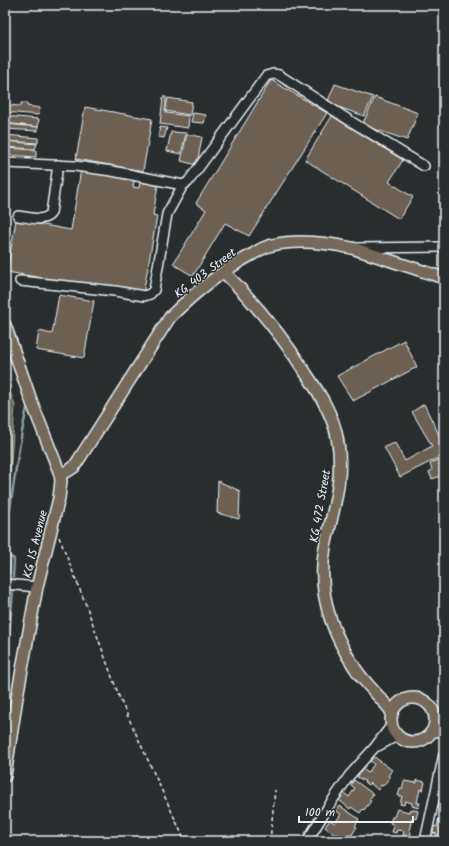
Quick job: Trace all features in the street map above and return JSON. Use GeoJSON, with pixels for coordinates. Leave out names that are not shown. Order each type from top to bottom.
{"type":"FeatureCollection","features":[{"type":"Feature","properties":{"kind":"main road","name":"KG 403 Street"},"geometry":{"type":"LineString","coordinates":[[60,474],[74,467],[170,317],[180,307],[224,272],[247,257],[272,245],[297,242],[315,243],[352,248],[444,278]]}},
{"type":"Feature","properties":{"kind":"main road","name":"KG 472 Street"},"geometry":{"type":"LineString","coordinates":[[224,272],[271,324],[299,361],[332,420],[337,435],[340,454],[340,474],[334,514],[325,549],[322,574],[323,586],[330,617],[355,669],[392,712]]}},
{"type":"Feature","properties":{"kind":"main road","name":"KG 15 Avenue"},"geometry":{"type":"LineString","coordinates":[[5,325],[61,480],[59,498],[37,587],[17,697],[5,776]]}},
{"type":"Feature","properties":{"kind":"main road"},"geometry":{"type":"LineString","coordinates":[[378,695],[400,702]]}},
{"type":"Feature","properties":{"kind":"main road"},"geometry":{"type":"LineString","coordinates":[[407,698],[413,698],[424,701],[432,709],[440,722],[429,737],[418,742],[407,742],[397,736],[391,726],[392,712],[400,702],[407,698]]}},
{"type":"Feature","properties":{"kind":"main road"},"geometry":{"type":"LineString","coordinates":[[432,732],[444,729]]}},
{"type":"Feature","properties":{"kind":"street"},"geometry":{"type":"LineString","coordinates":[[20,281],[115,291],[144,296],[150,294],[154,290],[167,214],[184,185],[188,182],[266,76],[273,74],[279,75],[424,166]]}},
{"type":"Feature","properties":{"kind":"street"},"geometry":{"type":"LineString","coordinates":[[5,163],[75,166],[112,171],[184,185]]}},
{"type":"Feature","properties":{"kind":"street"},"geometry":{"type":"LineString","coordinates":[[18,216],[43,219],[49,217],[51,213],[58,165]]}},
{"type":"Feature","properties":{"kind":"street"},"geometry":{"type":"LineString","coordinates":[[352,248],[444,247]]}},
{"type":"Feature","properties":{"kind":"street"},"geometry":{"type":"LineString","coordinates":[[5,584],[37,587]]}},
{"type":"Feature","properties":{"kind":"street"},"geometry":{"type":"LineString","coordinates":[[307,841],[349,776],[375,747],[391,726]]}},
{"type":"Feature","properties":{"kind":"street"},"geometry":{"type":"LineString","coordinates":[[375,747],[397,736]]}},
{"type":"Feature","properties":{"kind":"street"},"geometry":{"type":"LineString","coordinates":[[425,841],[444,754]]}},
{"type":"Feature","properties":{"kind":"path"},"geometry":{"type":"LineString","coordinates":[[59,536],[120,699],[185,841]]}},
{"type":"Feature","properties":{"kind":"path"},"geometry":{"type":"LineString","coordinates":[[270,841],[275,790]]}},
{"type":"Feature","properties":{"kind":"green space"},"geometry":{"type":"Polygon","coordinates":[[[5,377],[15,406],[8,502],[5,520],[5,377]]]}},
{"type":"Feature","properties":{"kind":"green space"},"geometry":{"type":"Polygon","coordinates":[[[5,555],[11,557],[10,574],[5,574],[5,555]]]}},
{"type":"Feature","properties":{"kind":"green space"},"geometry":{"type":"Polygon","coordinates":[[[5,588],[8,588],[5,650],[5,588]]]}},
{"type":"Feature","properties":{"kind":"building"},"geometry":{"type":"Polygon","coordinates":[[[271,80],[327,113],[249,236],[225,223],[193,276],[173,264],[206,210],[196,203],[271,80]]]}},
{"type":"Feature","properties":{"kind":"building"},"geometry":{"type":"Polygon","coordinates":[[[335,84],[373,97],[364,116],[327,103],[335,84]]]}},
{"type":"Feature","properties":{"kind":"building"},"geometry":{"type":"Polygon","coordinates":[[[163,97],[166,97],[166,113],[189,116],[188,128],[160,124],[163,97]]]}},
{"type":"Feature","properties":{"kind":"building"},"geometry":{"type":"Polygon","coordinates":[[[375,97],[418,113],[407,140],[362,125],[375,97]]]}},
{"type":"Feature","properties":{"kind":"building"},"geometry":{"type":"Polygon","coordinates":[[[168,98],[192,102],[190,115],[165,111],[168,98]]]}},
{"type":"Feature","properties":{"kind":"building"},"geometry":{"type":"Polygon","coordinates":[[[21,103],[27,103],[27,106],[40,108],[39,115],[5,112],[5,105],[21,106],[21,103]]]}},
{"type":"Feature","properties":{"kind":"building"},"geometry":{"type":"Polygon","coordinates":[[[85,107],[152,119],[143,171],[76,159],[85,107]]]}},
{"type":"Feature","properties":{"kind":"building"},"geometry":{"type":"Polygon","coordinates":[[[193,113],[206,115],[204,123],[191,122],[193,113]]]}},
{"type":"Feature","properties":{"kind":"building"},"geometry":{"type":"Polygon","coordinates":[[[5,116],[39,119],[38,127],[5,123],[5,116]]]}},
{"type":"Feature","properties":{"kind":"building"},"geometry":{"type":"Polygon","coordinates":[[[332,116],[403,160],[389,182],[413,197],[399,219],[305,160],[332,116]]]}},
{"type":"Feature","properties":{"kind":"building"},"geometry":{"type":"Polygon","coordinates":[[[5,124],[38,127],[38,131],[5,129],[5,124]]]}},
{"type":"Feature","properties":{"kind":"building"},"geometry":{"type":"Polygon","coordinates":[[[160,127],[167,128],[164,138],[158,137],[160,127]]]}},
{"type":"Feature","properties":{"kind":"building"},"geometry":{"type":"Polygon","coordinates":[[[171,132],[186,133],[181,154],[167,151],[171,132]]]}},
{"type":"Feature","properties":{"kind":"building"},"geometry":{"type":"Polygon","coordinates":[[[187,134],[202,137],[197,165],[181,161],[187,134]]]}},
{"type":"Feature","properties":{"kind":"building"},"geometry":{"type":"Polygon","coordinates":[[[5,135],[38,138],[38,143],[5,141],[5,135]]]}},
{"type":"Feature","properties":{"kind":"building"},"geometry":{"type":"Polygon","coordinates":[[[5,141],[37,144],[35,149],[5,147],[5,141]]]}},
{"type":"Feature","properties":{"kind":"building"},"geometry":{"type":"Polygon","coordinates":[[[5,148],[36,150],[36,157],[5,155],[5,148]]]}},
{"type":"Feature","properties":{"kind":"building"},"geometry":{"type":"Polygon","coordinates":[[[81,169],[135,178],[133,187],[139,188],[140,182],[158,185],[153,215],[157,216],[143,295],[7,272],[16,220],[71,230],[81,169]]]}},
{"type":"Feature","properties":{"kind":"building"},"geometry":{"type":"Polygon","coordinates":[[[59,295],[94,301],[84,358],[36,350],[39,331],[52,334],[59,295]]]}},
{"type":"Feature","properties":{"kind":"building"},"geometry":{"type":"Polygon","coordinates":[[[404,340],[417,367],[353,401],[337,376],[404,340]]]}},
{"type":"Feature","properties":{"kind":"building"},"geometry":{"type":"Polygon","coordinates":[[[424,404],[444,445],[444,455],[400,477],[384,447],[395,443],[405,461],[432,446],[412,412],[424,404]]]}},
{"type":"Feature","properties":{"kind":"building"},"geometry":{"type":"Polygon","coordinates":[[[439,459],[444,459],[444,475],[432,479],[429,472],[432,470],[430,464],[439,459]]]}},
{"type":"Feature","properties":{"kind":"building"},"geometry":{"type":"Polygon","coordinates":[[[218,481],[240,491],[239,519],[217,513],[218,481]]]}},
{"type":"Feature","properties":{"kind":"building"},"geometry":{"type":"Polygon","coordinates":[[[373,756],[392,770],[388,776],[390,777],[378,790],[370,783],[368,785],[364,782],[365,781],[357,777],[363,769],[368,773],[374,764],[370,761],[373,756]]]}},
{"type":"Feature","properties":{"kind":"building"},"geometry":{"type":"Polygon","coordinates":[[[354,780],[373,794],[369,800],[371,801],[360,813],[351,807],[350,809],[339,800],[344,793],[349,797],[355,788],[351,785],[354,780]]]}},
{"type":"Feature","properties":{"kind":"building"},"geometry":{"type":"Polygon","coordinates":[[[417,780],[425,782],[423,790],[420,789],[417,803],[420,803],[418,808],[412,806],[412,803],[405,801],[404,805],[400,804],[402,796],[398,796],[404,781],[417,783],[417,780]]]}},
{"type":"Feature","properties":{"kind":"building"},"geometry":{"type":"Polygon","coordinates":[[[442,793],[444,794],[444,801],[441,800],[442,793]]]}},
{"type":"Feature","properties":{"kind":"building"},"geometry":{"type":"Polygon","coordinates":[[[340,806],[359,819],[355,826],[357,827],[351,836],[349,835],[346,840],[337,834],[336,836],[325,827],[330,820],[335,823],[341,814],[336,811],[340,806]]]}},
{"type":"Feature","properties":{"kind":"building"},"geometry":{"type":"Polygon","coordinates":[[[397,809],[409,812],[410,809],[418,811],[416,819],[412,818],[409,831],[411,832],[410,837],[403,835],[404,831],[397,830],[396,833],[392,832],[394,825],[390,823],[397,809]]]}},
{"type":"Feature","properties":{"kind":"building"},"geometry":{"type":"Polygon","coordinates":[[[439,818],[444,819],[444,840],[440,839],[440,841],[435,841],[437,834],[433,833],[434,826],[437,827],[439,818]]]}},
{"type":"Feature","properties":{"kind":"building"},"geometry":{"type":"Polygon","coordinates":[[[388,838],[401,841],[388,841],[388,838]]]}},
{"type":"Feature","properties":{"kind":"building"},"geometry":{"type":"Polygon","coordinates":[[[401,838],[409,840],[409,841],[401,841],[401,838]]]}},
{"type":"Feature","properties":{"kind":"waterway"},"geometry":{"type":"LineString","coordinates":[[5,536],[21,437],[28,404]]}},
{"type":"Feature","properties":{"kind":"waterway"},"geometry":{"type":"LineString","coordinates":[[5,553],[14,559],[13,578]]}},
{"type":"Feature","properties":{"kind":"waterway"},"geometry":{"type":"LineString","coordinates":[[5,681],[13,591]]}}]}
